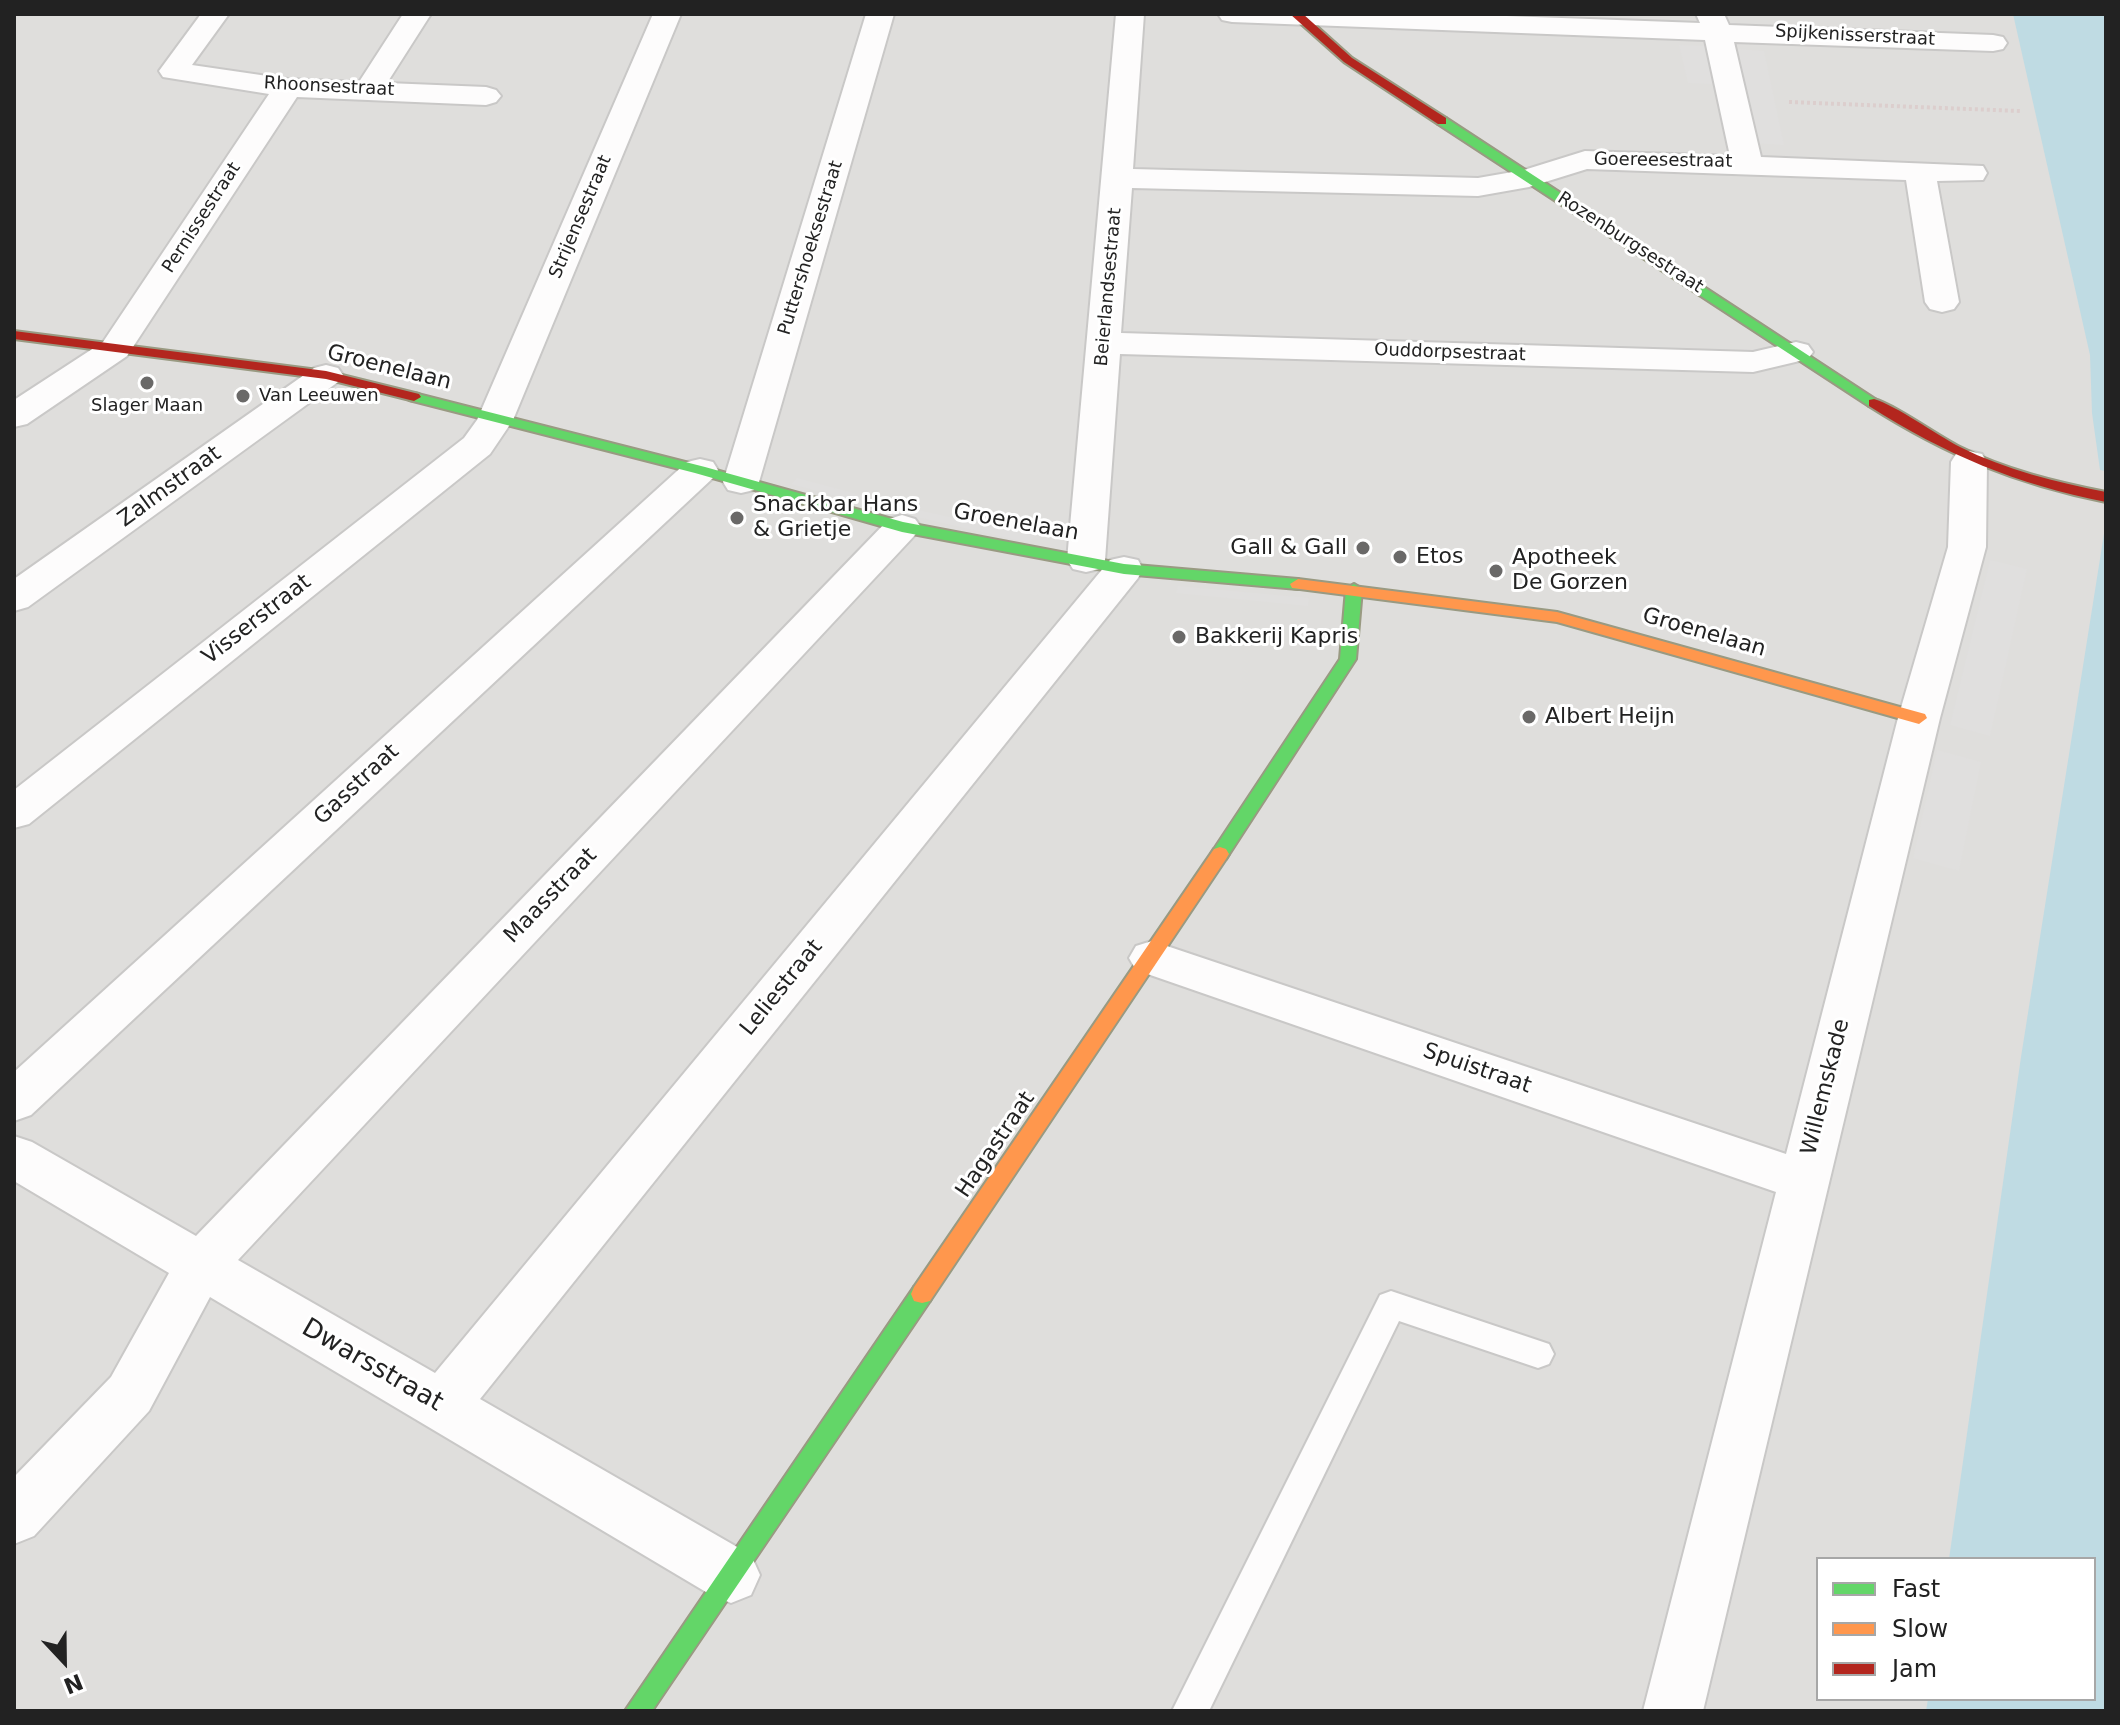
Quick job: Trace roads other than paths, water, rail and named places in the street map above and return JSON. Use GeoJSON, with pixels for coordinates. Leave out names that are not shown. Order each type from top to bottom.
{"type":"FeatureCollection","features":[{"type":"Feature","properties":{"kind":"street","name":"Rhoonsestraat"},"geometry":{"type":"LineString","coordinates":[[215,14],[173,71],[288,88],[486,96]]}},
{"type":"Feature","properties":{"kind":"street"},"geometry":{"type":"LineString","coordinates":[[368,90],[417,14]]}},
{"type":"Feature","properties":{"kind":"street","name":"Strijensestraat"},"geometry":{"type":"LineString","coordinates":[[495,420],[667,14]]}},
{"type":"Feature","properties":{"kind":"street","name":"Puttershoeksestraat"},"geometry":{"type":"LineString","coordinates":[[741,482],[880,14]]}},
{"type":"Feature","properties":{"kind":"street","name":"Beierlandsestraat"},"geometry":{"type":"LineString","coordinates":[[1105,565],[1104,343],[1130,14]]}},
{"type":"Feature","properties":{"kind":"street","name":"Spijkenisserstraat"},"geometry":{"type":"LineString","coordinates":[[1232,14],[1714,22],[1993,43]]}},
{"type":"Feature","properties":{"kind":"street","name":"Rozenburgsestraat"},"geometry":{"type":"LineString","coordinates":[[1296,15],[1348,60],[1969,462],[2029,484],[2106,497]]}},
{"type":"Feature","properties":{"kind":"street"},"geometry":{"type":"LineString","coordinates":[[1714,22],[1747,163]]}},
{"type":"Feature","properties":{"kind":"street","name":"Pernissestraat"},"geometry":{"type":"LineString","coordinates":[[115,349],[288,88]]}},
{"type":"Feature","properties":{"kind":"street","name":"Goereesestraat"},"geometry":{"type":"LineString","coordinates":[[1118,178],[1478,187],[1529,178],[1585,160],[1747,163],[1780,169],[1972,173]]}},
{"type":"Feature","properties":{"kind":"street"},"geometry":{"type":"LineString","coordinates":[[1920,171],[1942,302]]}},
{"type":"Feature","properties":{"kind":"street","name":"Groenelaan"},"geometry":{"type":"LineString","coordinates":[[14,335],[326,375],[700,470],[902,527],[1105,565],[1354,589],[1557,617],[1919,718]]}},
{"type":"Feature","properties":{"kind":"street","name":"Ouddorpsestraat"},"geometry":{"type":"LineString","coordinates":[[1104,343],[1753,362],[1796,352]]}},
{"type":"Feature","properties":{"kind":"street"},"geometry":{"type":"LineString","coordinates":[[14,416],[115,349]]}},
{"type":"Feature","properties":{"kind":"street","name":"Zalmstraat"},"geometry":{"type":"LineString","coordinates":[[14,598],[326,375]]}},
{"type":"Feature","properties":{"kind":"street","name":"Visserstraat"},"geometry":{"type":"LineString","coordinates":[[14,813],[477,446],[495,420]]}},
{"type":"Feature","properties":{"kind":"street","name":"Willemskade"},"geometry":{"type":"LineString","coordinates":[[1673,1711],[1919,718],[1967,547],[1969,462]]}},
{"type":"Feature","properties":{"kind":"street","name":"Gasstraat"},"geometry":{"type":"LineString","coordinates":[[14,1101],[700,470]]}},
{"type":"Feature","properties":{"kind":"street","name":"Maasstraat"},"geometry":{"type":"LineString","coordinates":[[14,1517],[130,1394],[201,1265],[902,527]]}},
{"type":"Feature","properties":{"kind":"street","name":"Leliestraat"},"geometry":{"type":"LineString","coordinates":[[441,1406],[1105,565]]}},
{"type":"Feature","properties":{"kind":"street","name":"Hagastraat"},"geometry":{"type":"LineString","coordinates":[[637,1711],[1152,958],[1348,659],[1354,589]]}},
{"type":"Feature","properties":{"kind":"street","name":"Spuistraat"},"geometry":{"type":"LineString","coordinates":[[1152,958],[1803,1180]]}},
{"type":"Feature","properties":{"kind":"street","name":"Dwarsstraat"},"geometry":{"type":"LineString","coordinates":[[14,1156],[731,1575]]}},
{"type":"Feature","properties":{"kind":"lane"},"geometry":{"type":"LineString","coordinates":[[1190,1711],[1391,1305],[1538,1354]]}},
{"type":"Feature","properties":{"kind":"water"},"geometry":{"type":"Polygon","coordinates":[[[2013,14],[2106,14],[2106,471],[2100,470],[2092,413],[2090,355],[2013,14]]]}},
{"type":"Feature","properties":{"kind":"water"},"geometry":{"type":"Polygon","coordinates":[[[2106,521],[2106,1711],[1926,1711],[1928,1701],[2096,1701],[2096,1557],[1949,1557],[2021,1057],[2106,521]]]}},
{"type":"Feature","properties":{"kind":"place","name":"Slager Maan"},"geometry":{"type":"Point","coordinates":[147,383]}},
{"type":"Feature","properties":{"kind":"place","name":"Van Leeuwen"},"geometry":{"type":"Point","coordinates":[243,396]}},
{"type":"Feature","properties":{"kind":"place","name":"Snackbar Hans & Grietje"},"geometry":{"type":"Point","coordinates":[737,518]}},
{"type":"Feature","properties":{"kind":"place","name":"Gall & Gall"},"geometry":{"type":"Point","coordinates":[1363,548]}},
{"type":"Feature","properties":{"kind":"place","name":"Etos"},"geometry":{"type":"Point","coordinates":[1400,557]}},
{"type":"Feature","properties":{"kind":"place","name":"Apotheek De Gorzen"},"geometry":{"type":"Point","coordinates":[1496,571]}},
{"type":"Feature","properties":{"kind":"place","name":"Bakkerij Kapris"},"geometry":{"type":"Point","coordinates":[1179,637]}},
{"type":"Feature","properties":{"kind":"place","name":"Albert Heijn"},"geometry":{"type":"Point","coordinates":[1529,717]}}]}
